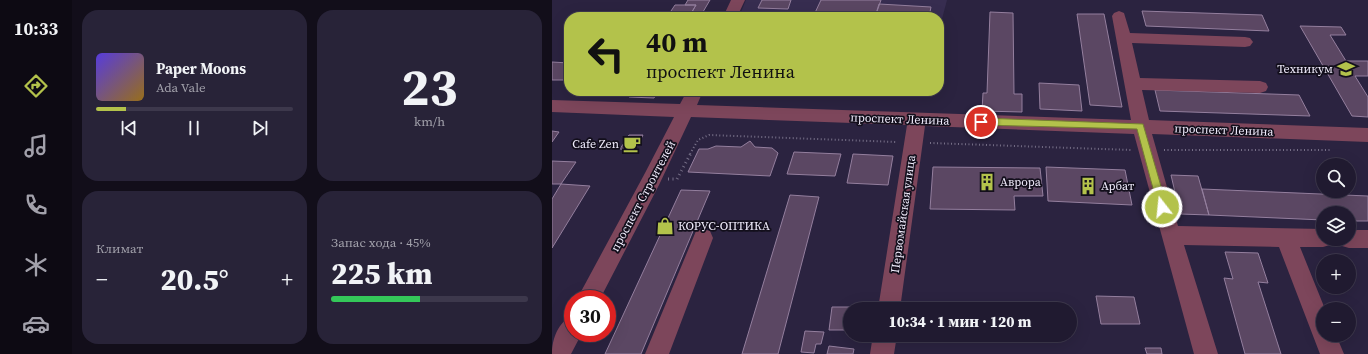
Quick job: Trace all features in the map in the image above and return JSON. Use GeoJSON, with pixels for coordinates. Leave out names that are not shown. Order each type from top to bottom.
{"type":"FeatureCollection","features":[{"type":"Feature","properties":{"kind":"street"},"geometry":{"type":"LineString","coordinates":[[732,12],[738,0]]}},
{"type":"Feature","properties":{"kind":"street"},"geometry":{"type":"LineString","coordinates":[[1120,16],[1140,126],[1146,150],[1206,354]]}},
{"type":"Feature","properties":{"kind":"street"},"geometry":{"type":"LineString","coordinates":[[1124,38],[1245,42]]}},
{"type":"Feature","properties":{"kind":"street"},"geometry":{"type":"LineString","coordinates":[[1132,84],[1260,88]]}},
{"type":"Feature","properties":{"kind":"street","name":"проспект Строителей"},"geometry":{"type":"LineString","coordinates":[[593,290],[652,179],[693,96]]}},
{"type":"Feature","properties":{"kind":"street","name":"проспект Ленина"},"geometry":{"type":"LineString","coordinates":[[552,106],[1368,135]]}},
{"type":"Feature","properties":{"kind":"street","name":"Первомайская улица"},"geometry":{"type":"LineString","coordinates":[[890,302],[917,120]]}},
{"type":"Feature","properties":{"kind":"street"},"geometry":{"type":"LineString","coordinates":[[1170,235],[1316,238]]}},
{"type":"Feature","properties":{"kind":"street"},"geometry":{"type":"LineString","coordinates":[[1286,237],[1316,314]]}},
{"type":"Feature","properties":{"kind":"street"},"geometry":{"type":"LineString","coordinates":[[657,354],[703,238]]}},
{"type":"Feature","properties":{"kind":"street"},"geometry":{"type":"LineString","coordinates":[[1356,239],[1368,239]]}},
{"type":"Feature","properties":{"kind":"street"},"geometry":{"type":"LineString","coordinates":[[558,354],[565,342]]}},
{"type":"Feature","properties":{"kind":"street"},"geometry":{"type":"LineString","coordinates":[[882,354],[884,342]]}},
{"type":"Feature","properties":{"kind":"street"},"geometry":{"type":"LineString","coordinates":[[1327,342],[1332,354]]}},
{"type":"Feature","properties":{"kind":"path"},"geometry":{"type":"LineString","coordinates":[[652,179],[677,179],[698,140],[709,135],[1146,150],[1336,150]]}},
{"type":"Feature","properties":{"kind":"shaded area"},"geometry":{"type":"Polygon","coordinates":[[[746,0],[947,0],[944,12],[741,12],[746,0]]]}},
{"type":"Feature","properties":{"kind":"building"},"geometry":{"type":"Polygon","coordinates":[[[688,0],[710,0],[703,12],[692,12],[696,5],[685,5],[688,0]]]}},
{"type":"Feature","properties":{"kind":"building"},"geometry":{"type":"Polygon","coordinates":[[[762,0],[791,0],[788,9],[758,8],[762,0]]]}},
{"type":"Feature","properties":{"kind":"building"},"geometry":{"type":"Polygon","coordinates":[[[821,0],[881,0],[877,12],[815,12],[821,0]]]}},
{"type":"Feature","properties":{"kind":"building"},"geometry":{"type":"Polygon","coordinates":[[[879,4],[931,7],[930,12],[877,12],[879,4]]]}},
{"type":"Feature","properties":{"kind":"building"},"geometry":{"type":"Polygon","coordinates":[[[675,5],[696,5],[692,12],[670,12],[675,5]]]}},
{"type":"Feature","properties":{"kind":"building"},"geometry":{"type":"Polygon","coordinates":[[[1142,11],[1262,15],[1269,31],[1146,26],[1142,11]]]}},
{"type":"Feature","properties":{"kind":"building"},"geometry":{"type":"Polygon","coordinates":[[[990,12],[1013,13],[1014,94],[1022,94],[1022,112],[982,111],[983,93],[987,93],[990,12]]]}},
{"type":"Feature","properties":{"kind":"building"},"geometry":{"type":"Polygon","coordinates":[[[1077,14],[1104,14],[1122,107],[1090,105],[1077,14]]]}},
{"type":"Feature","properties":{"kind":"building","name":"Техникум"},"geometry":{"type":"Polygon","coordinates":[[[1300,26],[1341,27],[1346,35],[1330,35],[1346,61],[1368,61],[1368,76],[1355,76],[1368,97],[1368,117],[1352,116],[1300,26]]]}},
{"type":"Feature","properties":{"kind":"building"},"geometry":{"type":"Polygon","coordinates":[[[552,62],[564,63],[564,80],[552,80],[552,62]]]}},
{"type":"Feature","properties":{"kind":"building"},"geometry":{"type":"Polygon","coordinates":[[[1039,83],[1079,85],[1082,111],[1040,109],[1039,83]]]}},
{"type":"Feature","properties":{"kind":"building"},"geometry":{"type":"Polygon","coordinates":[[[1155,90],[1299,95],[1310,116],[1160,111],[1155,90]]]}},
{"type":"Feature","properties":{"kind":"building"},"geometry":{"type":"Polygon","coordinates":[[[630,96],[655,96],[654,98],[630,96]]]}},
{"type":"Feature","properties":{"kind":"building"},"geometry":{"type":"Polygon","coordinates":[[[552,131],[559,132],[552,142],[552,131]]]}},
{"type":"Feature","properties":{"kind":"building"},"geometry":{"type":"Polygon","coordinates":[[[629,135],[643,135],[635,150],[620,149],[629,135]]]}},
{"type":"Feature","properties":{"kind":"building"},"geometry":{"type":"Polygon","coordinates":[[[750,141],[755,147],[772,148],[778,153],[770,176],[688,172],[699,149],[708,149],[716,146],[741,147],[750,141]]]}},
{"type":"Feature","properties":{"kind":"building"},"geometry":{"type":"Polygon","coordinates":[[[794,152],[841,154],[835,176],[787,174],[794,152]]]}},
{"type":"Feature","properties":{"kind":"building"},"geometry":{"type":"Polygon","coordinates":[[[853,154],[893,156],[888,185],[847,183],[853,154]]]}},
{"type":"Feature","properties":{"kind":"building"},"geometry":{"type":"Polygon","coordinates":[[[552,161],[576,162],[561,184],[552,184],[552,161]]]}},
{"type":"Feature","properties":{"kind":"building","name":"Аврора"},"geometry":{"type":"Polygon","coordinates":[[[933,167],[1040,168],[1043,196],[1014,196],[1015,210],[930,209],[933,167]]]}},
{"type":"Feature","properties":{"kind":"building","name":"Арбат"},"geometry":{"type":"Polygon","coordinates":[[[1046,167],[1125,170],[1132,205],[1048,201],[1046,167]]]}},
{"type":"Feature","properties":{"kind":"building"},"geometry":{"type":"Polygon","coordinates":[[[1171,175],[1198,176],[1209,215],[1180,214],[1171,175]]]}},
{"type":"Feature","properties":{"kind":"building"},"geometry":{"type":"Polygon","coordinates":[[[561,184],[590,186],[552,248],[552,199],[561,184]]]}},
{"type":"Feature","properties":{"kind":"building"},"geometry":{"type":"Polygon","coordinates":[[[1202,189],[1316,194],[1316,198],[1356,198],[1356,195],[1368,196],[1368,221],[1356,221],[1356,206],[1316,206],[1316,220],[1209,215],[1202,189]]]}},
{"type":"Feature","properties":{"kind":"building"},"geometry":{"type":"Polygon","coordinates":[[[681,190],[710,191],[641,354],[605,354],[611,342],[616,342],[616,330],[681,190]]]}},
{"type":"Feature","properties":{"kind":"building"},"geometry":{"type":"Polygon","coordinates":[[[790,195],[819,197],[778,354],[742,354],[790,195]]]}},
{"type":"Feature","properties":{"kind":"building"},"geometry":{"type":"Polygon","coordinates":[[[1225,252],[1258,253],[1268,283],[1258,282],[1281,354],[1245,354],[1224,278],[1233,279],[1225,252]]]}},
{"type":"Feature","properties":{"kind":"building"},"geometry":{"type":"Polygon","coordinates":[[[1096,296],[1134,297],[1140,324],[1101,324],[1096,296]]]}},
{"type":"Feature","properties":{"kind":"building"},"geometry":{"type":"Polygon","coordinates":[[[832,307],[843,307],[843,330],[829,330],[832,307]]]}},
{"type":"Feature","properties":{"kind":"building"},"geometry":{"type":"Polygon","coordinates":[[[805,331],[824,332],[821,344],[816,344],[814,353],[801,352],[805,331]]]}},
{"type":"Feature","properties":{"kind":"building"},"geometry":{"type":"Polygon","coordinates":[[[829,346],[854,349],[853,354],[827,354],[829,346]]]}},
{"type":"Feature","properties":{"kind":"building"},"geometry":{"type":"Polygon","coordinates":[[[1145,348],[1161,348],[1162,354],[1147,354],[1145,348]]]}},
{"type":"Feature","properties":{"kind":"place","name":"Техникум"},"geometry":{"type":"Point","coordinates":[1346,69]}},
{"type":"Feature","properties":{"kind":"place","name":"Cafe Zen"},"geometry":{"type":"Point","coordinates":[632,144]}},
{"type":"Feature","properties":{"kind":"place","name":"Аврора"},"geometry":{"type":"Point","coordinates":[987,182]}},
{"type":"Feature","properties":{"kind":"place","name":"Арбат"},"geometry":{"type":"Point","coordinates":[1088,186]}},
{"type":"Feature","properties":{"kind":"place","name":"КОРУС-ОПТИКА"},"geometry":{"type":"Point","coordinates":[665,226]}},
{"type":"Feature","properties":{"kind":"route"},"geometry":{"type":"LineString","coordinates":[[981,122],[1140,126],[1162,207]]}}]}
